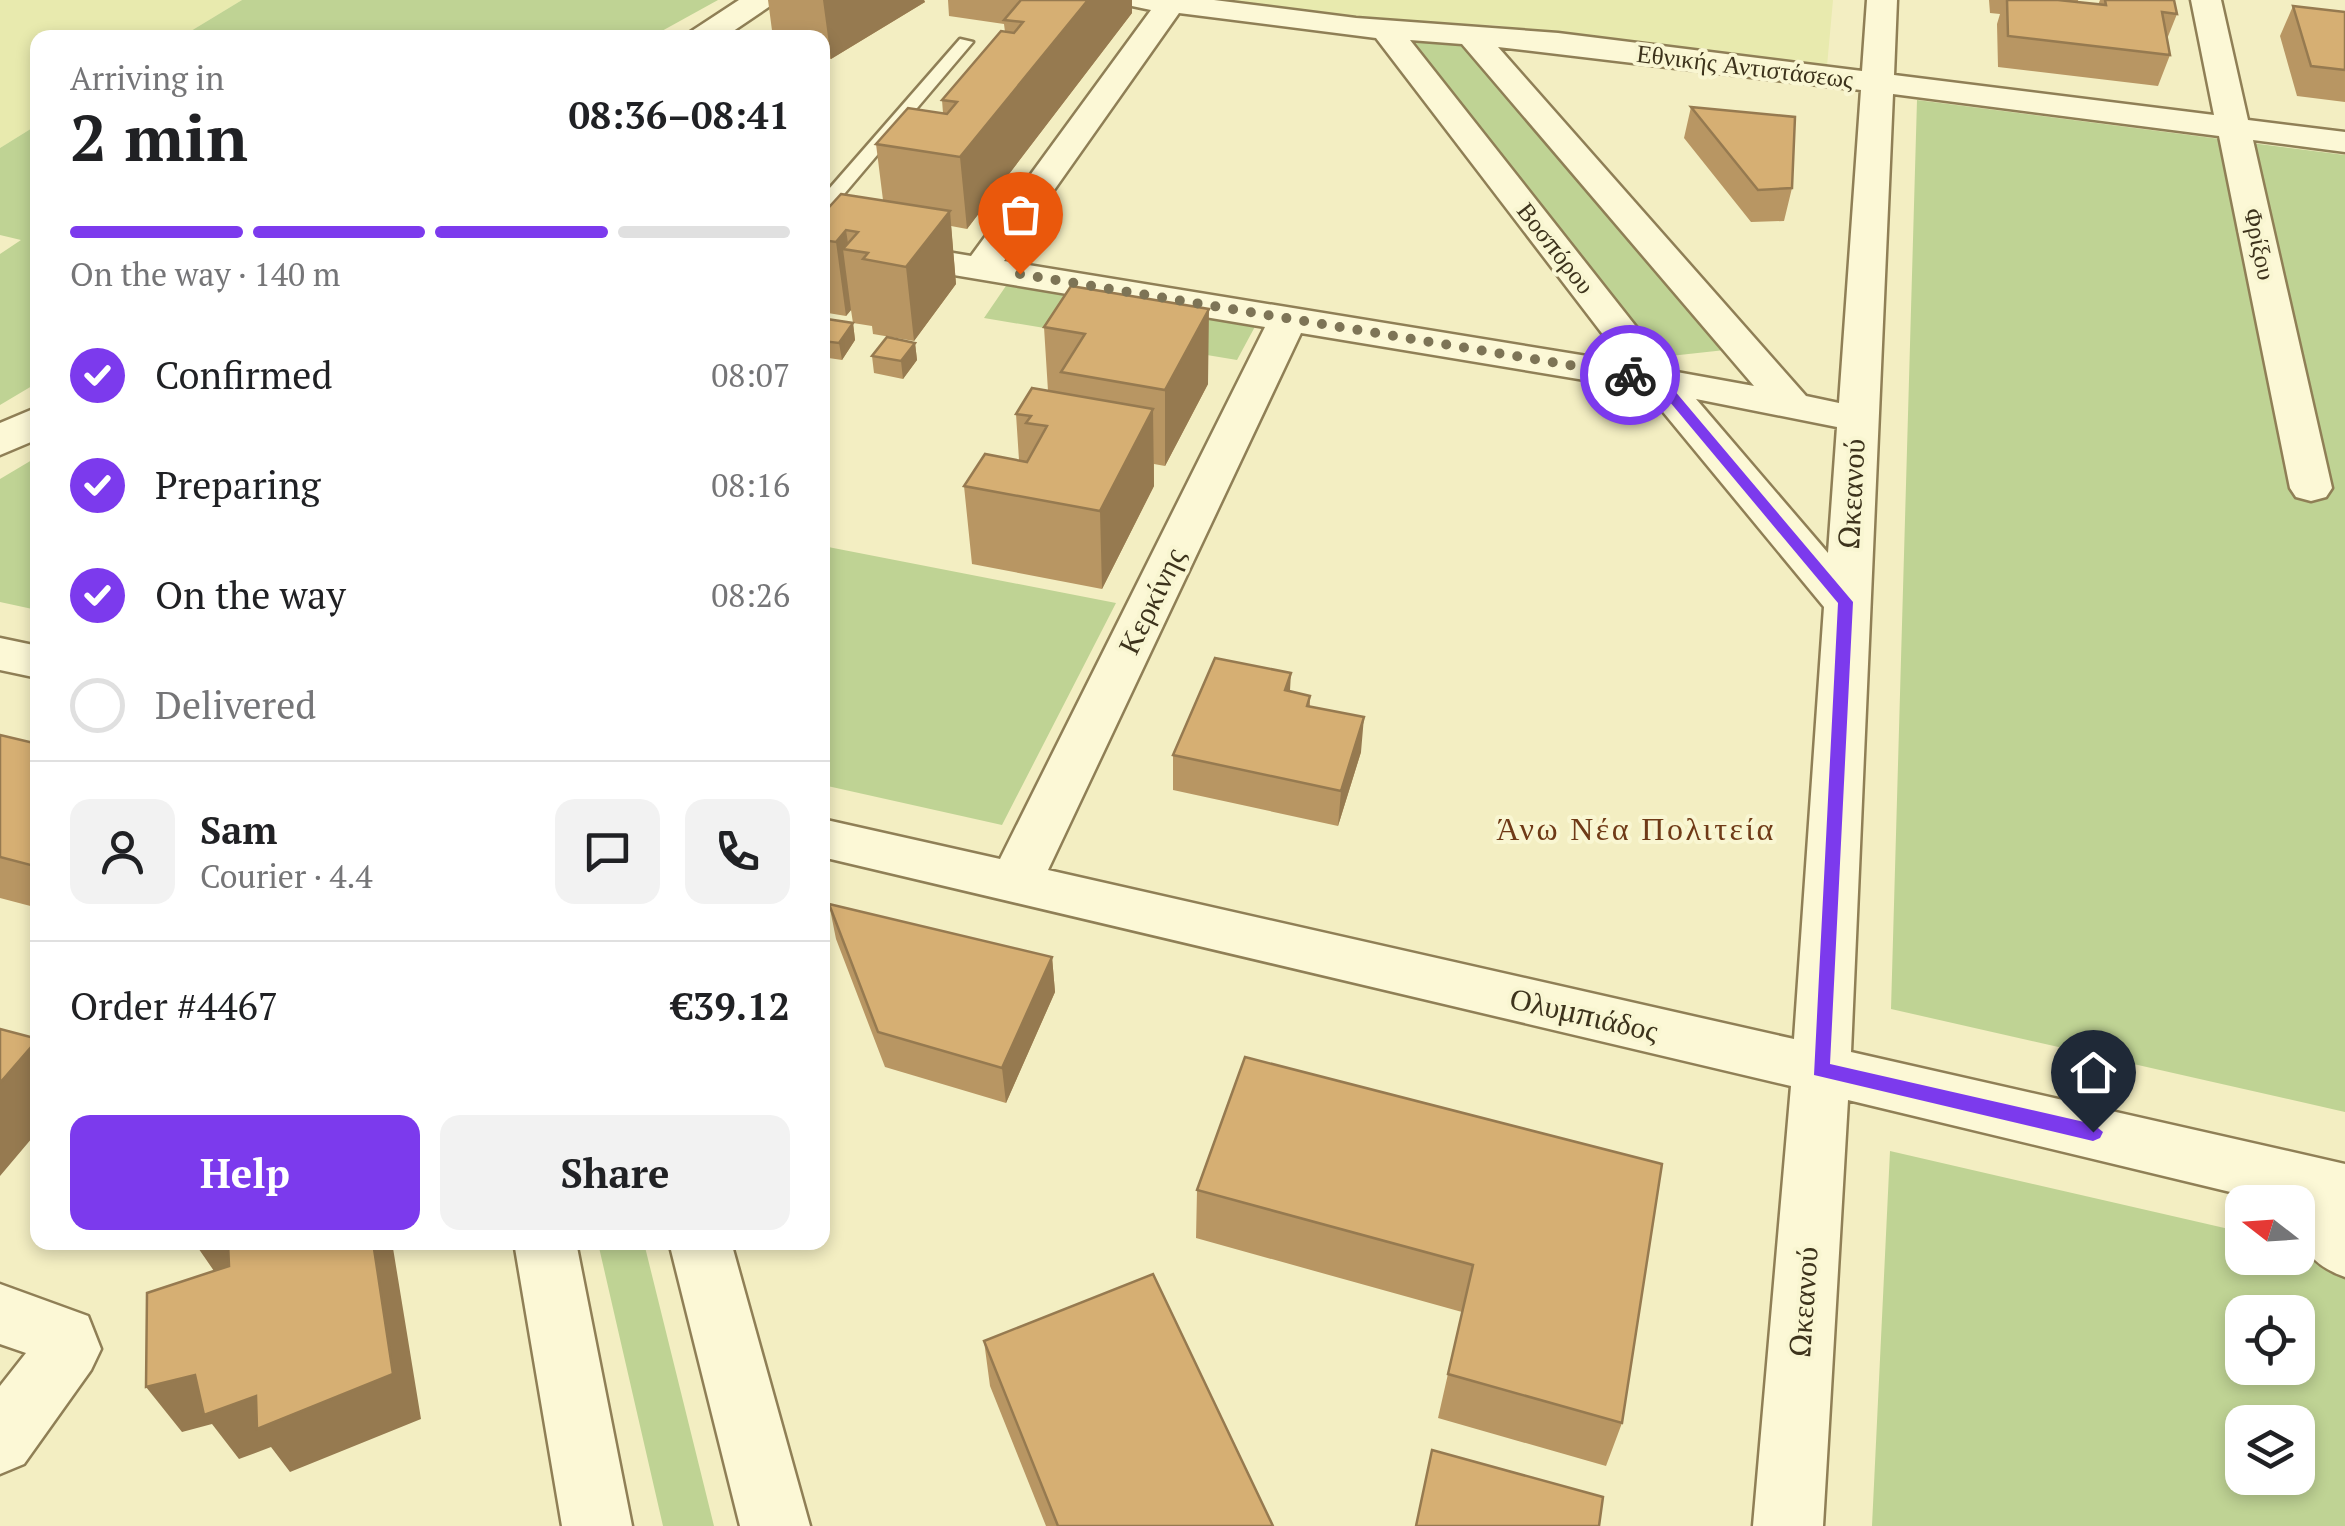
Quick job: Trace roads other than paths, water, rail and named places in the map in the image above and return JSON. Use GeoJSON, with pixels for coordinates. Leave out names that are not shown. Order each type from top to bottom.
{"type":"FeatureCollection","features":[{"type":"Feature","properties":{"kind":"street"},"geometry":{"type":"LineString","coordinates":[[712,30],[764,0]]}},
{"type":"Feature","properties":{"kind":"street","name":"Ωκεανού"},"geometry":{"type":"LineString","coordinates":[[1788,1526],[1820,1070],[1882,0]]}},
{"type":"Feature","properties":{"kind":"street","name":"Φρίξου"},"geometry":{"type":"LineString","coordinates":[[2206,0],[2311,488]]}},
{"type":"Feature","properties":{"kind":"street"},"geometry":{"type":"LineString","coordinates":[[981,268],[1157,2]]}},
{"type":"Feature","properties":{"kind":"street","name":"Εθνικής Αντιστάσεως"},"geometry":{"type":"LineString","coordinates":[[1157,2],[1385,30],[1470,34],[2345,142]]}},
{"type":"Feature","properties":{"kind":"street","name":"Βοσπόρου"},"geometry":{"type":"LineString","coordinates":[[1385,30],[1658,380],[1846,602]]}},
{"type":"Feature","properties":{"kind":"street"},"geometry":{"type":"LineString","coordinates":[[1470,34],[1794,408]]}},
{"type":"Feature","properties":{"kind":"street"},"geometry":{"type":"LineString","coordinates":[[830,243],[1658,380],[1856,418]]}},
{"type":"Feature","properties":{"kind":"street","name":"Κερκίνης"},"geometry":{"type":"LineString","coordinates":[[1016,882],[1288,319]]}},
{"type":"Feature","properties":{"kind":"street"},"geometry":{"type":"LineString","coordinates":[[0,441],[30,424]]}},
{"type":"Feature","properties":{"kind":"street"},"geometry":{"type":"LineString","coordinates":[[0,654],[30,660]]}},
{"type":"Feature","properties":{"kind":"street","name":"Ολυμπιάδος"},"geometry":{"type":"LineString","coordinates":[[830,840],[2316,1184]]}},
{"type":"Feature","properties":{"kind":"street"},"geometry":{"type":"LineString","coordinates":[[2316,1184],[2345,1249]]}},
{"type":"Feature","properties":{"kind":"street"},"geometry":{"type":"LineString","coordinates":[[546,1250],[597,1526]]}},
{"type":"Feature","properties":{"kind":"street"},"geometry":{"type":"LineString","coordinates":[[702,1250],[775,1526]]}},
{"type":"Feature","properties":{"kind":"street"},"geometry":{"type":"LineString","coordinates":[[0,1314],[65,1336],[68,1349],[0,1441]]}},
{"type":"Feature","properties":{"kind":"lane"},"geometry":{"type":"LineString","coordinates":[[830,199],[965,42]]}},
{"type":"Feature","properties":{"kind":"district","name":"Άνω Νέα Πολιτεία"},"geometry":{"type":"Point","coordinates":[1636,829]}}]}
